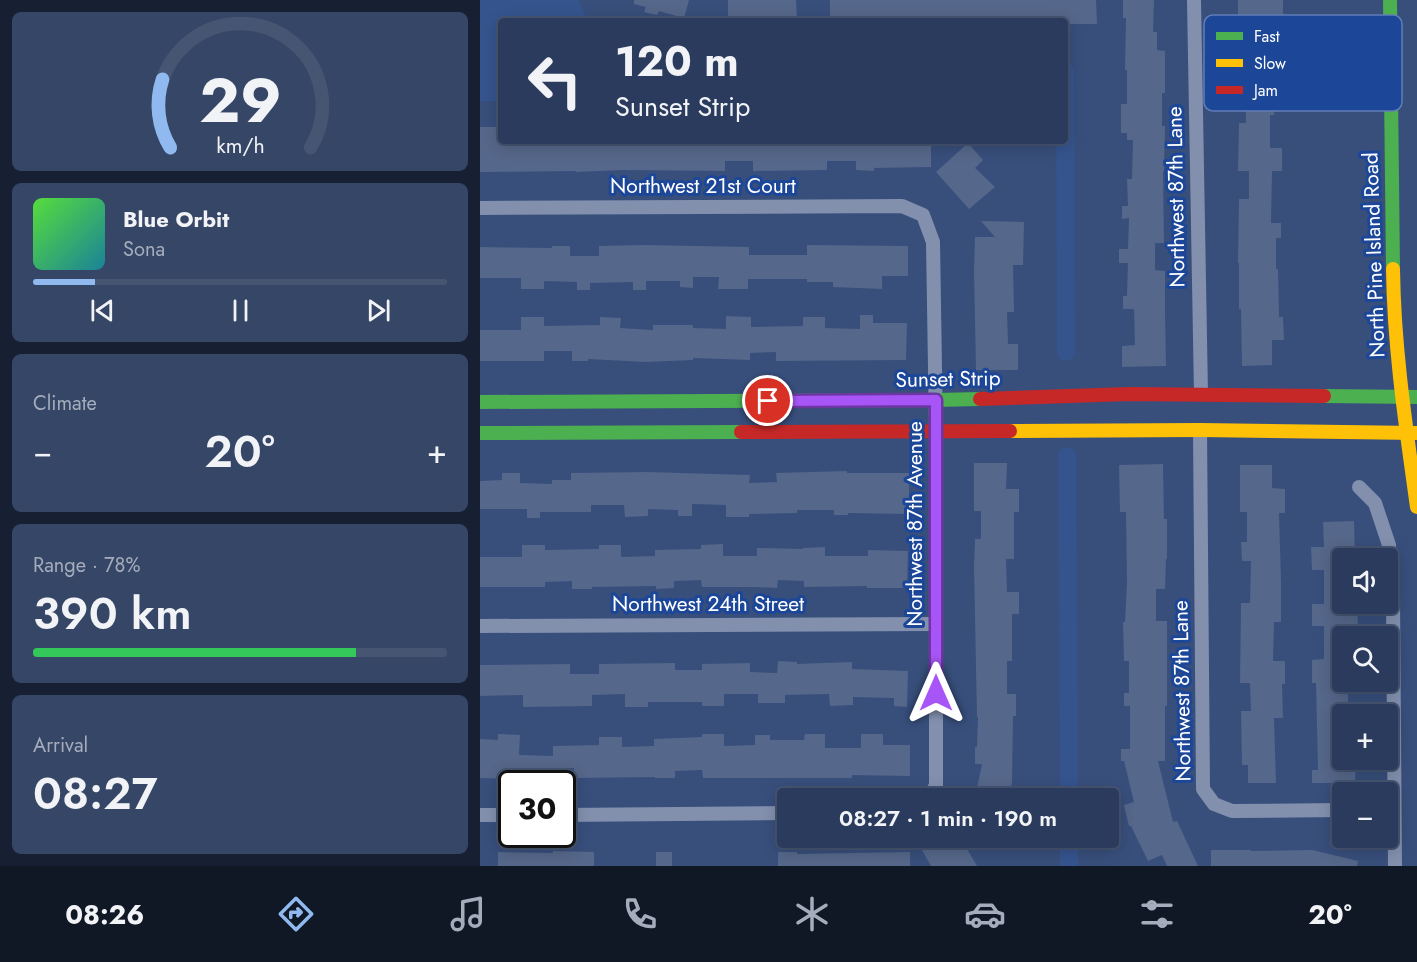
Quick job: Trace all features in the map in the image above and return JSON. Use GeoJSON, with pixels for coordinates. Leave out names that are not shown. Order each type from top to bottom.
{"type":"FeatureCollection","features":[{"type":"Feature","properties":{"kind":"street","name":"Northwest 87th Lane"},"geometry":{"type":"LineString","coordinates":[[1194,0],[1200,394]]}},
{"type":"Feature","properties":{"kind":"street","name":"North Pine Island Road"},"geometry":{"type":"LineString","coordinates":[[1390,0],[1390,15]]}},
{"type":"Feature","properties":{"kind":"street","name":"North Pine Island Road"},"geometry":{"type":"LineString","coordinates":[[1391,111],[1394,313],[1410,397],[1417,507]]}},
{"type":"Feature","properties":{"kind":"street","name":"Northwest 21st Court"},"geometry":{"type":"LineString","coordinates":[[480,208],[902,206],[923,215]]}},
{"type":"Feature","properties":{"kind":"street","name":"Northwest 87th Avenue"},"geometry":{"type":"LineString","coordinates":[[923,215],[933,242],[936,400],[936,784],[934,788]]}},
{"type":"Feature","properties":{"kind":"street","name":"Sunset Strip"},"geometry":{"type":"LineString","coordinates":[[480,402],[936,400],[1130,394],[1410,397]]}},
{"type":"Feature","properties":{"kind":"street","name":"Northwest 87th Lane"},"geometry":{"type":"LineString","coordinates":[[1200,430],[1203,789],[1214,804],[1232,811],[1332,810]]}},
{"type":"Feature","properties":{"kind":"street"},"geometry":{"type":"LineString","coordinates":[[480,433],[1200,430],[1412,433]]}},
{"type":"Feature","properties":{"kind":"street"},"geometry":{"type":"LineString","coordinates":[[1359,487],[1375,503],[1389,545],[1392,596],[1391,782]]}},
{"type":"Feature","properties":{"kind":"street","name":"Northwest 24th Street"},"geometry":{"type":"LineString","coordinates":[[480,626],[935,624]]}},
{"type":"Feature","properties":{"kind":"street"},"geometry":{"type":"LineString","coordinates":[[576,815],[777,813]]}},
{"type":"Feature","properties":{"kind":"street"},"geometry":{"type":"LineString","coordinates":[[480,815],[498,815]]}},
{"type":"Feature","properties":{"kind":"street"},"geometry":{"type":"LineString","coordinates":[[1394,848],[1395,866]]}},
{"type":"Feature","properties":{"kind":"water"},"geometry":{"type":"Polygon","coordinates":[[[480,0],[578,0],[587,18],[498,18],[498,101],[480,101],[480,0]]]}},
{"type":"Feature","properties":{"kind":"building"},"geometry":{"type":"Polygon","coordinates":[[[634,0],[689,0],[684,18],[659,11],[657,15],[644,12],[646,7],[634,4],[634,0]]]}},
{"type":"Feature","properties":{"kind":"building"},"geometry":{"type":"Polygon","coordinates":[[[728,0],[796,0],[797,18],[728,18],[728,0]]]}},
{"type":"Feature","properties":{"kind":"building"},"geometry":{"type":"Polygon","coordinates":[[[830,0],[1096,0],[1097,24],[1068,24],[1068,18],[961,18],[961,16],[830,18],[830,0]]]}},
{"type":"Feature","properties":{"kind":"building"},"geometry":{"type":"Polygon","coordinates":[[[1123,0],[1154,0],[1153,32],[1157,32],[1157,50],[1165,51],[1165,93],[1162,93],[1162,126],[1165,126],[1164,243],[1155,243],[1155,270],[1165,271],[1166,366],[1122,367],[1122,346],[1135,345],[1134,309],[1123,309],[1123,296],[1127,296],[1128,263],[1119,263],[1119,249],[1128,249],[1129,218],[1122,219],[1122,206],[1128,206],[1127,179],[1132,179],[1133,140],[1127,140],[1127,133],[1121,133],[1121,104],[1127,104],[1126,18],[1123,18],[1123,0]]]}},
{"type":"Feature","properties":{"kind":"building"},"geometry":{"type":"Polygon","coordinates":[[[1238,0],[1283,0],[1283,15],[1238,15],[1238,0]]]}},
{"type":"Feature","properties":{"kind":"building"},"geometry":{"type":"Polygon","coordinates":[[[1246,111],[1274,111],[1274,115],[1270,115],[1270,148],[1282,148],[1282,171],[1272,171],[1271,223],[1281,223],[1281,238],[1276,238],[1276,269],[1278,269],[1279,317],[1283,317],[1284,340],[1272,340],[1272,365],[1242,366],[1238,263],[1239,199],[1249,199],[1249,171],[1238,171],[1239,123],[1246,123],[1246,111]]]}},
{"type":"Feature","properties":{"kind":"building"},"geometry":{"type":"Polygon","coordinates":[[[480,127],[496,127],[498,144],[931,144],[931,167],[874,168],[874,171],[856,170],[856,161],[827,161],[827,170],[753,171],[753,161],[725,161],[725,171],[480,172],[480,127]]]}},
{"type":"Feature","properties":{"kind":"building"},"geometry":{"type":"Polygon","coordinates":[[[969,144],[983,160],[975,168],[995,187],[969,209],[936,172],[969,144]]]}},
{"type":"Feature","properties":{"kind":"building"},"geometry":{"type":"Polygon","coordinates":[[[981,221],[1024,222],[1023,265],[1013,265],[1014,312],[1007,312],[1008,344],[1018,344],[1018,370],[976,370],[975,237],[995,237],[981,221]]]}},
{"type":"Feature","properties":{"kind":"building"},"geometry":{"type":"Polygon","coordinates":[[[807,245],[908,246],[908,276],[882,276],[882,289],[833,287],[833,282],[807,282],[807,279],[748,279],[748,289],[718,289],[719,277],[693,277],[693,288],[680,287],[680,281],[646,281],[646,290],[633,290],[633,282],[590,283],[590,290],[577,290],[577,282],[544,281],[544,289],[521,289],[521,278],[480,278],[480,247],[570,246],[570,256],[599,256],[599,246],[749,247],[749,255],[807,255],[807,245]]]}},
{"type":"Feature","properties":{"kind":"building"},"geometry":{"type":"Polygon","coordinates":[[[860,315],[873,315],[873,323],[907,323],[906,360],[776,361],[776,352],[750,353],[750,360],[693,358],[693,360],[646,362],[588,359],[588,361],[572,361],[572,351],[544,351],[544,361],[480,361],[480,330],[521,330],[521,317],[544,317],[544,326],[600,325],[600,317],[621,318],[620,328],[653,330],[653,325],[693,325],[693,328],[726,329],[726,316],[751,317],[751,327],[803,326],[803,317],[825,317],[825,328],[860,329],[860,315]]]}},
{"type":"Feature","properties":{"kind":"building"},"geometry":{"type":"Polygon","coordinates":[[[974,463],[1007,463],[1006,489],[1019,489],[1019,512],[1014,512],[1014,559],[1006,559],[1007,592],[1019,592],[1019,614],[1012,614],[1012,661],[1007,661],[1007,694],[1016,694],[1011,788],[977,788],[982,764],[975,764],[978,717],[974,567],[975,539],[981,539],[981,511],[974,511],[974,463]]]}},
{"type":"Feature","properties":{"kind":"building"},"geometry":{"type":"Polygon","coordinates":[[[1163,464],[1167,559],[1165,589],[1156,589],[1156,621],[1167,621],[1167,706],[1165,706],[1165,761],[1158,761],[1173,822],[1177,821],[1198,866],[1167,866],[1162,855],[1148,861],[1129,826],[1124,805],[1134,802],[1124,761],[1121,761],[1121,749],[1130,749],[1130,706],[1124,706],[1124,693],[1129,693],[1129,661],[1124,661],[1123,622],[1125,622],[1127,582],[1126,512],[1120,512],[1119,465],[1163,464]]]}},
{"type":"Feature","properties":{"kind":"building"},"geometry":{"type":"Polygon","coordinates":[[[1240,465],[1272,465],[1272,488],[1285,489],[1285,513],[1279,513],[1281,622],[1274,622],[1273,661],[1285,661],[1285,684],[1282,684],[1283,718],[1274,718],[1276,783],[1248,783],[1248,765],[1242,765],[1241,711],[1251,711],[1250,683],[1240,683],[1241,603],[1250,603],[1251,561],[1242,561],[1241,542],[1247,542],[1247,512],[1240,512],[1240,465]]]}},
{"type":"Feature","properties":{"kind":"building"},"geometry":{"type":"Polygon","coordinates":[[[847,471],[847,473],[909,473],[909,514],[848,513],[848,515],[834,515],[834,510],[797,510],[797,513],[726,517],[726,505],[692,504],[692,516],[678,516],[678,510],[648,509],[648,516],[625,517],[624,505],[591,505],[591,512],[540,512],[540,518],[527,518],[527,509],[480,509],[480,481],[502,480],[502,473],[520,473],[520,483],[552,484],[552,480],[571,480],[571,473],[647,472],[750,475],[749,483],[777,482],[776,473],[847,471]]]}},
{"type":"Feature","properties":{"kind":"building"},"geometry":{"type":"Polygon","coordinates":[[[1354,521],[1355,548],[1332,548],[1332,614],[1357,614],[1358,626],[1332,626],[1332,692],[1348,692],[1348,704],[1332,704],[1332,770],[1356,770],[1355,782],[1312,783],[1312,770],[1318,770],[1316,683],[1312,683],[1312,660],[1324,659],[1324,626],[1312,626],[1312,604],[1324,604],[1324,570],[1312,570],[1311,547],[1324,547],[1323,522],[1354,521]]]}},
{"type":"Feature","properties":{"kind":"building"},"geometry":{"type":"Polygon","coordinates":[[[723,544],[723,556],[757,556],[757,548],[825,547],[825,556],[868,556],[868,550],[908,551],[907,588],[804,587],[804,581],[778,580],[777,588],[702,587],[701,580],[674,581],[674,588],[656,589],[656,586],[572,589],[572,581],[545,582],[545,587],[480,587],[480,557],[522,557],[522,545],[545,545],[545,550],[599,549],[599,545],[621,545],[621,557],[655,556],[655,550],[701,549],[701,545],[723,544]]]}},
{"type":"Feature","properties":{"kind":"building"},"geometry":{"type":"Polygon","coordinates":[[[778,661],[797,662],[797,664],[852,662],[852,669],[908,671],[907,707],[894,706],[894,698],[853,697],[853,705],[830,706],[829,694],[785,695],[785,703],[758,703],[758,694],[724,694],[724,706],[702,706],[702,702],[648,702],[648,707],[625,707],[625,694],[592,695],[592,706],[523,707],[523,695],[480,696],[480,665],[570,664],[570,674],[599,674],[599,664],[675,663],[675,670],[702,670],[702,664],[750,663],[750,672],[777,673],[778,661]]]}},
{"type":"Feature","properties":{"kind":"building"},"geometry":{"type":"Polygon","coordinates":[[[498,734],[520,735],[519,755],[553,756],[553,746],[599,745],[599,737],[622,737],[622,747],[654,746],[654,739],[724,734],[724,746],[755,745],[755,735],[770,735],[770,740],[804,740],[805,734],[825,734],[825,748],[861,748],[861,734],[883,734],[883,745],[910,745],[910,776],[703,778],[702,770],[675,771],[675,778],[576,778],[574,768],[545,768],[545,770],[498,770],[498,779],[480,778],[480,739],[498,740],[498,734]]]}},
{"type":"Feature","properties":{"kind":"building"},"geometry":{"type":"Polygon","coordinates":[[[926,848],[966,848],[977,866],[931,866],[922,850],[926,848]]]}},
{"type":"Feature","properties":{"kind":"building"},"geometry":{"type":"Polygon","coordinates":[[[1211,850],[1312,850],[1358,861],[1357,866],[1211,866],[1211,850]]]}},
{"type":"Feature","properties":{"kind":"building"},"geometry":{"type":"Polygon","coordinates":[[[553,851],[594,852],[594,866],[498,866],[498,852],[553,853],[553,851]]]}},
{"type":"Feature","properties":{"kind":"building"},"geometry":{"type":"Polygon","coordinates":[[[656,852],[672,852],[672,866],[656,866],[656,852]]]}},
{"type":"Feature","properties":{"kind":"building"},"geometry":{"type":"Polygon","coordinates":[[[778,852],[797,852],[797,854],[910,852],[910,866],[778,866],[778,852]]]}},
{"type":"Feature","properties":{"kind":"waterway"},"geometry":{"type":"LineString","coordinates":[[1065,144],[1066,352]]}},
{"type":"Feature","properties":{"kind":"waterway"},"geometry":{"type":"LineString","coordinates":[[1067,456],[1069,788]]}},
{"type":"Feature","properties":{"kind":"waterway"},"geometry":{"type":"LineString","coordinates":[[1069,848],[1069,866]]}},
{"type":"Feature","properties":{"kind":"traffic: fast"},"geometry":{"type":"LineString","coordinates":[[1390,0],[1390,15]]}},
{"type":"Feature","properties":{"kind":"traffic: fast"},"geometry":{"type":"LineString","coordinates":[[1391,111],[1393,269]]}},
{"type":"Feature","properties":{"kind":"traffic: fast"},"geometry":{"type":"LineString","coordinates":[[1324,396],[1417,397]]}},
{"type":"Feature","properties":{"kind":"traffic: fast"},"geometry":{"type":"LineString","coordinates":[[480,402],[980,399]]}},
{"type":"Feature","properties":{"kind":"traffic: fast"},"geometry":{"type":"LineString","coordinates":[[480,433],[741,432]]}},
{"type":"Feature","properties":{"kind":"traffic: slow"},"geometry":{"type":"LineString","coordinates":[[1393,269],[1398,359],[1417,507]]}},
{"type":"Feature","properties":{"kind":"traffic: slow"},"geometry":{"type":"LineString","coordinates":[[1010,431],[1200,430],[1417,433]]}},
{"type":"Feature","properties":{"kind":"traffic: jam"},"geometry":{"type":"LineString","coordinates":[[980,399],[1130,394],[1324,396]]}},
{"type":"Feature","properties":{"kind":"traffic: jam"},"geometry":{"type":"LineString","coordinates":[[741,432],[1010,431]]}},
{"type":"Feature","properties":{"kind":"route"},"geometry":{"type":"LineString","coordinates":[[768,401],[936,400],[936,693]]}}]}
